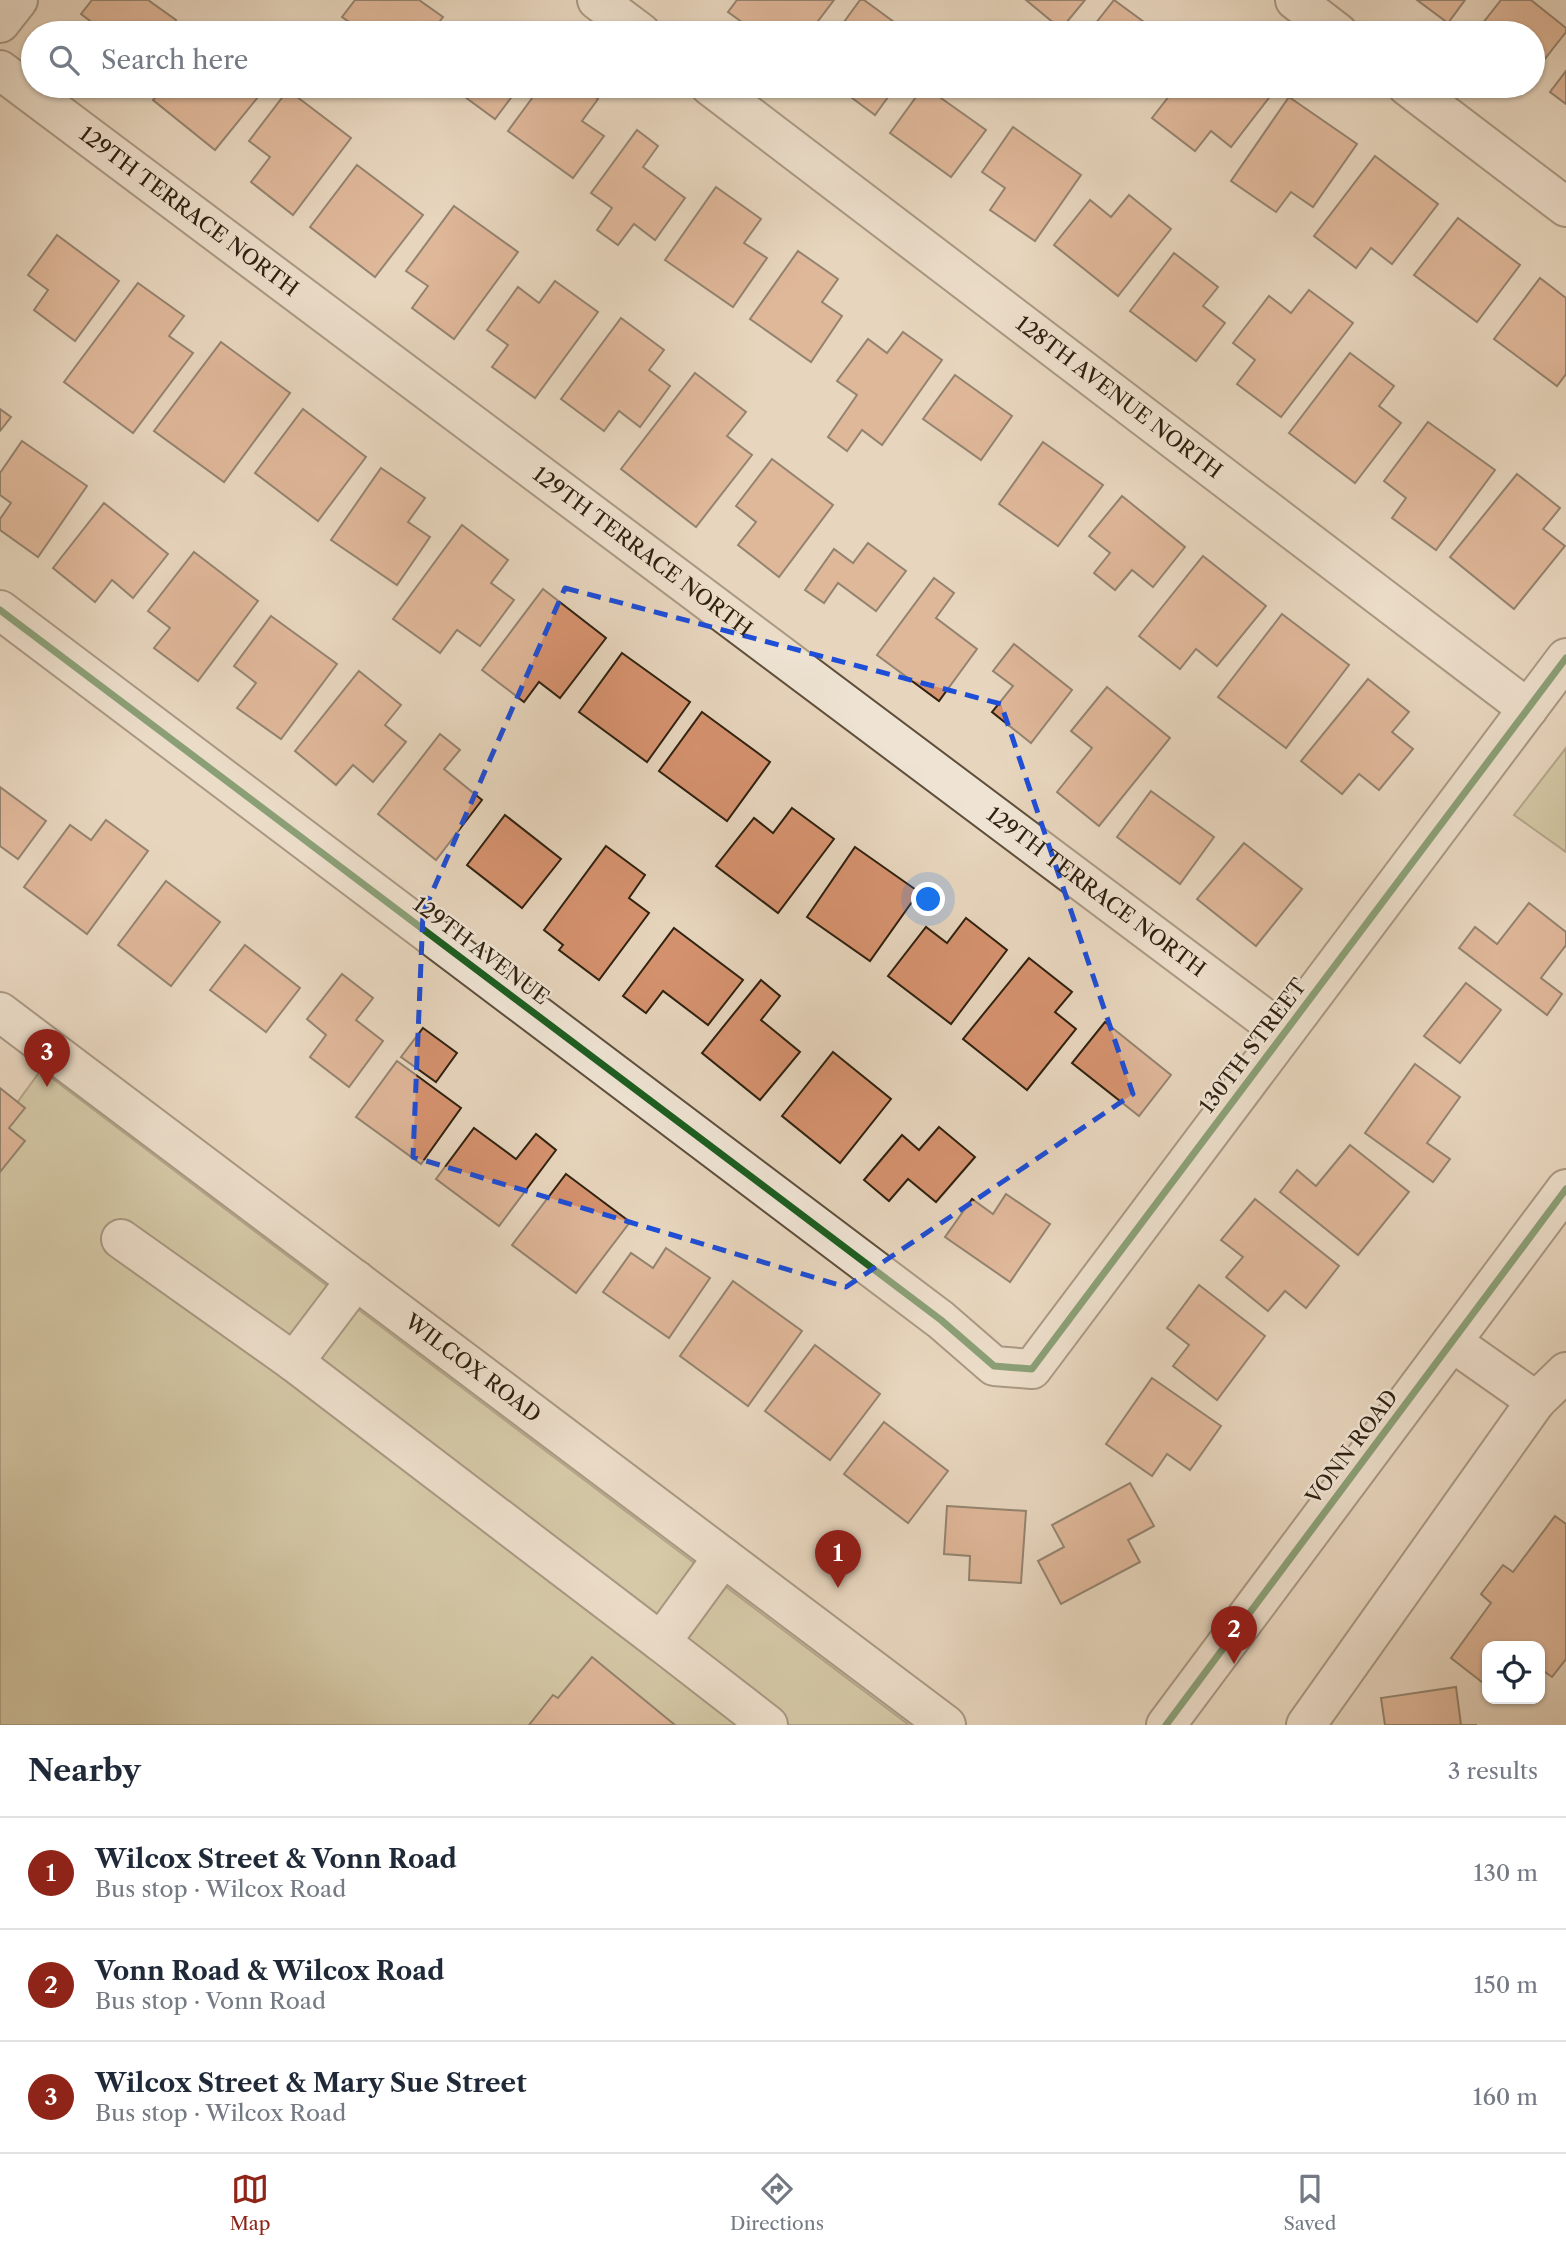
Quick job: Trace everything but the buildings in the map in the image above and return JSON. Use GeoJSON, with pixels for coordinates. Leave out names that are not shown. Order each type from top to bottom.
{"type":"FeatureCollection","features":[{"type":"Feature","properties":{"kind":"street"},"geometry":{"type":"LineString","coordinates":[[0,23],[18,0]]}},
{"type":"Feature","properties":{"kind":"street"},"geometry":{"type":"LineString","coordinates":[[597,0],[625,21]]}},
{"type":"Feature","properties":{"kind":"street"},"geometry":{"type":"LineString","coordinates":[[1295,0],[1322,21]]}},
{"type":"Feature","properties":{"kind":"street","name":"129TH TERRACE NORTH"},"geometry":{"type":"LineString","coordinates":[[0,70],[21,86]]}},
{"type":"Feature","properties":{"kind":"street","name":"129TH TERRACE NORTH"},"geometry":{"type":"LineString","coordinates":[[37,98],[1284,1033]]}},
{"type":"Feature","properties":{"kind":"street","name":"128TH AVENUE NORTH"},"geometry":{"type":"LineString","coordinates":[[726,98],[1528,709]]}},
{"type":"Feature","properties":{"kind":"street"},"geometry":{"type":"LineString","coordinates":[[1423,98],[1566,207]]}},
{"type":"Feature","properties":{"kind":"street","name":"129TH AVENUE"},"geometry":{"type":"LineString","coordinates":[[0,610],[941,1320]]}},
{"type":"Feature","properties":{"kind":"street","name":"130TH STREET"},"geometry":{"type":"LineString","coordinates":[[941,1320],[995,1366],[1032,1369],[1566,658]]}},
{"type":"Feature","properties":{"kind":"street","name":"WILCOX ROAD"},"geometry":{"type":"LineString","coordinates":[[0,1012],[946,1725]]}},
{"type":"Feature","properties":{"kind":"street","name":"VONN ROAD"},"geometry":{"type":"LineString","coordinates":[[1166,1725],[1566,1189]]}},
{"type":"Feature","properties":{"kind":"street"},"geometry":{"type":"LineString","coordinates":[[121,1240],[294,1362],[768,1725]]}},
{"type":"Feature","properties":{"kind":"street"},"geometry":{"type":"LineString","coordinates":[[294,1362],[356,1280]]}},
{"type":"Feature","properties":{"kind":"street"},"geometry":{"type":"LineString","coordinates":[[1452,1342],[1536,1401]]}},
{"type":"Feature","properties":{"kind":"street"},"geometry":{"type":"LineString","coordinates":[[1306,1725],[1536,1401],[1566,1372]]}},
{"type":"Feature","properties":{"kind":"street"},"geometry":{"type":"LineString","coordinates":[[661,1642],[723,1557]]}},
{"type":"Feature","properties":{"kind":"highlighted area"},"geometry":{"type":"Polygon","coordinates":[[[565,588],[1001,704],[1133,1094],[846,1287],[413,1157],[423,913],[565,588]]]}},
{"type":"Feature","properties":{"kind":"shaded area"},"geometry":{"type":"Polygon","coordinates":[[[1566,748],[1566,852],[1514,815],[1566,748]]]}},
{"type":"Feature","properties":{"kind":"shaded area"},"geometry":{"type":"Polygon","coordinates":[[[41,1070],[909,1725],[0,1725],[0,1126],[41,1070]]]}},
{"type":"Feature","properties":{"kind":"cycle path"},"geometry":{"type":"LineString","coordinates":[[0,610],[941,1320],[994,1366],[1032,1369],[1566,658]]}},
{"type":"Feature","properties":{"kind":"cycle path"},"geometry":{"type":"LineString","coordinates":[[1166,1725],[1566,1189]]}},
{"type":"Feature","properties":{"kind":"place","name":"Wilcox Street & Mary Sue Street"},"geometry":{"type":"Point","coordinates":[47,1087]}},
{"type":"Feature","properties":{"kind":"place","name":"Wilcox Street & Vonn Road"},"geometry":{"type":"Point","coordinates":[838,1588]}},
{"type":"Feature","properties":{"kind":"place","name":"Vonn Road & Wilcox Road"},"geometry":{"type":"Point","coordinates":[1234,1664]}}]}
